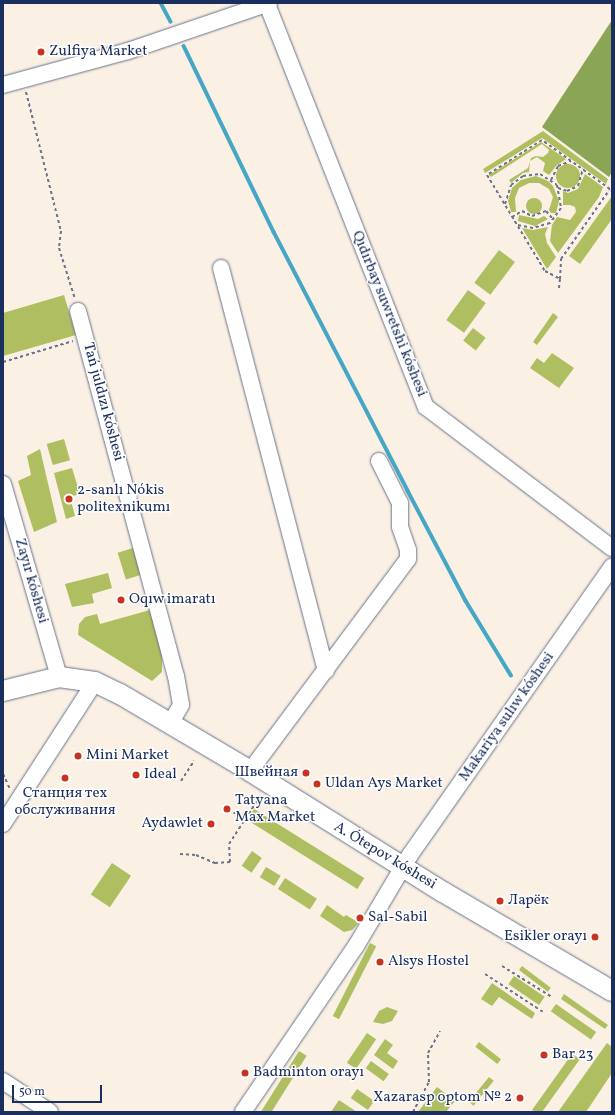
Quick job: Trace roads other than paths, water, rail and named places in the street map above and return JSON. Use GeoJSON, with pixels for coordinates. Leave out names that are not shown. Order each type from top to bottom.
{"type":"FeatureCollection","features":[{"type":"Feature","properties":{"kind":"main road","name":"A. Ótepov kóshesi"},"geometry":{"type":"LineString","coordinates":[[3,691],[44,678],[59,677],[95,682],[250,771],[402,867],[612,991]]}},
{"type":"Feature","properties":{"kind":"street"},"geometry":{"type":"LineString","coordinates":[[4,80],[141,46],[268,3]]}},
{"type":"Feature","properties":{"kind":"street","name":"Qıdırbay suwretshi kóshesi"},"geometry":{"type":"LineString","coordinates":[[268,3],[426,407],[612,548]]}},
{"type":"Feature","properties":{"kind":"street"},"geometry":{"type":"LineString","coordinates":[[221,268],[326,671]]}},
{"type":"Feature","properties":{"kind":"street","name":"Tań juldızı kóshesi"},"geometry":{"type":"LineString","coordinates":[[78,311],[176,676],[181,705],[170,724]]}},
{"type":"Feature","properties":{"kind":"street"},"geometry":{"type":"LineString","coordinates":[[250,771],[401,571],[408,559],[408,550],[400,527],[400,503],[379,461]]}},
{"type":"Feature","properties":{"kind":"street","name":"Zayır kóshesi"},"geometry":{"type":"LineString","coordinates":[[3,484],[59,677]]}},
{"type":"Feature","properties":{"kind":"street","name":"Makariya sulıw kóshesi"},"geometry":{"type":"LineString","coordinates":[[243,1112],[356,946],[402,867],[612,567]]}},
{"type":"Feature","properties":{"kind":"street"},"geometry":{"type":"LineString","coordinates":[[3,824],[95,682]]}},
{"type":"Feature","properties":{"kind":"street"},"geometry":{"type":"LineString","coordinates":[[3,1081],[50,1112]]}},
{"type":"Feature","properties":{"kind":"waterway"},"geometry":{"type":"LineString","coordinates":[[161,3],[171,22]]}},
{"type":"Feature","properties":{"kind":"waterway"},"geometry":{"type":"LineString","coordinates":[[184,46],[274,232],[408,491],[466,601],[511,675]]}},
{"type":"Feature","properties":{"kind":"place","name":"Zulfiya Market"},"geometry":{"type":"Point","coordinates":[41,52]}},
{"type":"Feature","properties":{"kind":"place","name":"2-sanlı Nókis politexnikumı"},"geometry":{"type":"Point","coordinates":[69,499]}},
{"type":"Feature","properties":{"kind":"place","name":"Oqıw imaratı"},"geometry":{"type":"Point","coordinates":[121,600]}},
{"type":"Feature","properties":{"kind":"place","name":"Mini Market"},"geometry":{"type":"Point","coordinates":[78,756]}},
{"type":"Feature","properties":{"kind":"place","name":"Швейная"},"geometry":{"type":"Point","coordinates":[306,773]}},
{"type":"Feature","properties":{"kind":"place","name":"Ideal"},"geometry":{"type":"Point","coordinates":[136,775]}},
{"type":"Feature","properties":{"kind":"place","name":"Станция тех обслуживания"},"geometry":{"type":"Point","coordinates":[65,778]}},
{"type":"Feature","properties":{"kind":"place","name":"Uldan Ays Market"},"geometry":{"type":"Point","coordinates":[317,784]}},
{"type":"Feature","properties":{"kind":"place","name":"Tatyana Max Market"},"geometry":{"type":"Point","coordinates":[227,809]}},
{"type":"Feature","properties":{"kind":"place","name":"Aydawlet"},"geometry":{"type":"Point","coordinates":[211,824]}},
{"type":"Feature","properties":{"kind":"place","name":"Ларёк"},"geometry":{"type":"Point","coordinates":[500,901]}},
{"type":"Feature","properties":{"kind":"place","name":"Sal-Sabil"},"geometry":{"type":"Point","coordinates":[360,918]}},
{"type":"Feature","properties":{"kind":"place","name":"Esikler orayı"},"geometry":{"type":"Point","coordinates":[595,937]}},
{"type":"Feature","properties":{"kind":"place","name":"Alsys Hostel"},"geometry":{"type":"Point","coordinates":[380,962]}},
{"type":"Feature","properties":{"kind":"place","name":"Bar 23"},"geometry":{"type":"Point","coordinates":[544,1055]}},
{"type":"Feature","properties":{"kind":"place","name":"Badminton orayı"},"geometry":{"type":"Point","coordinates":[245,1073]}},
{"type":"Feature","properties":{"kind":"place","name":"Xazarasp optom № 2"},"geometry":{"type":"Point","coordinates":[520,1098]}}]}
